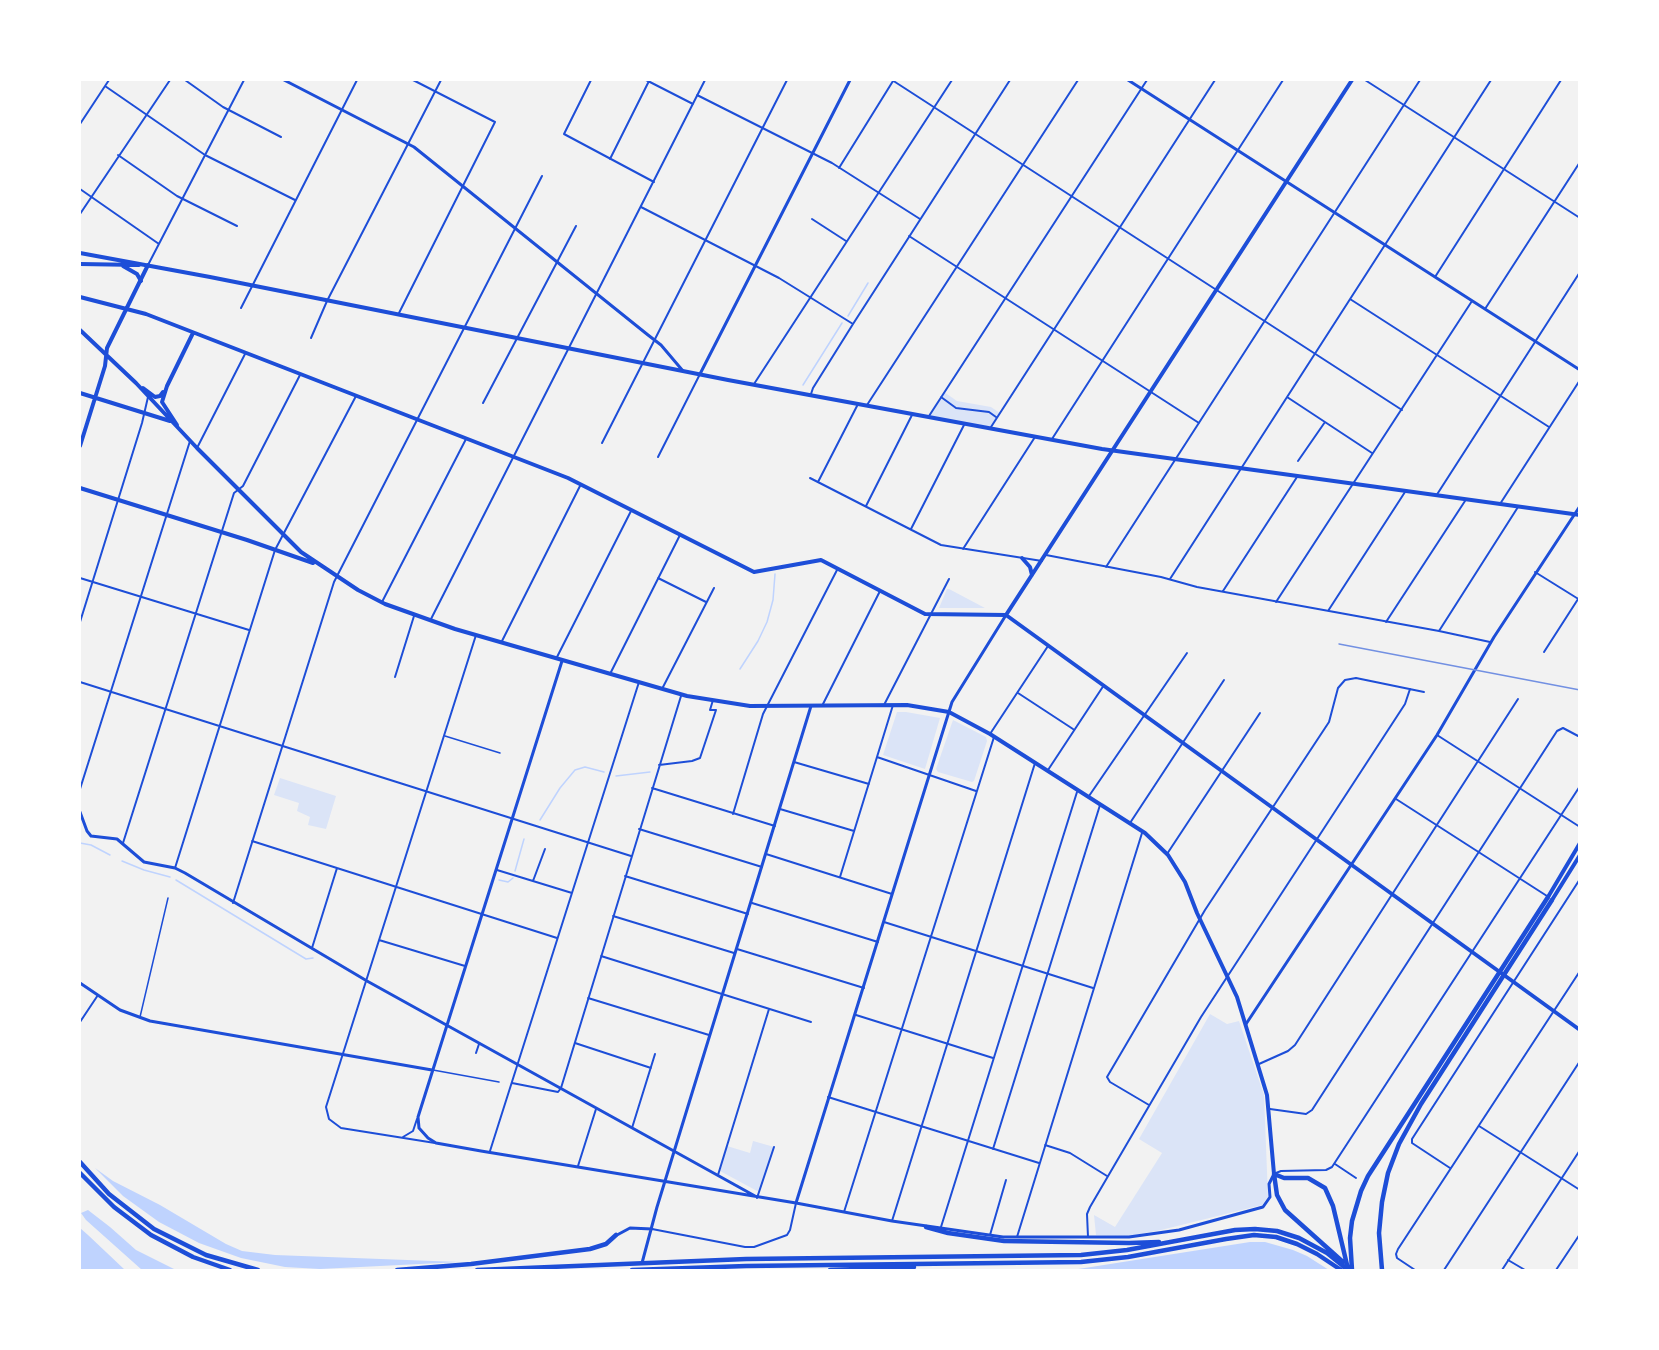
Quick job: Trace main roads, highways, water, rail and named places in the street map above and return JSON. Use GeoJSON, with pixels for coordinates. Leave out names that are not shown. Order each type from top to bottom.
{"type":"FeatureCollection","features":[{"type":"Feature","properties":{"kind":"highway"},"geometry":{"type":"LineString","coordinates":[[1350,1270],[1350,1238],[1356,1206],[1368,1176],[1550,898]]}},
{"type":"Feature","properties":{"kind":"highway"},"geometry":{"type":"LineString","coordinates":[[1382,1270],[1380,1218],[1384,1187],[1393,1158],[1413,1117],[1494,985]]}},
{"type":"Feature","properties":{"kind":"highway"},"geometry":{"type":"LineString","coordinates":[[80,1162],[109,1194],[154,1229],[206,1255],[258,1270]]}},
{"type":"Feature","properties":{"kind":"highway"},"geometry":{"type":"LineString","coordinates":[[80,1173],[114,1207],[151,1235],[193,1257],[230,1270]]}},
{"type":"Feature","properties":{"kind":"highway"},"geometry":{"type":"LineString","coordinates":[[1274,1174],[1284,1178],[1308,1178],[1325,1188],[1331,1198],[1350,1270],[1284,1210],[1276,1195],[1274,1174]]}},
{"type":"Feature","properties":{"kind":"highway"},"geometry":{"type":"LineString","coordinates":[[926,1227],[957,1234],[1012,1241],[1139,1243],[1262,1229],[1292,1236],[1320,1249],[1350,1270]]}},
{"type":"Feature","properties":{"kind":"highway"},"geometry":{"type":"LineString","coordinates":[[477,1270],[770,1259],[1073,1255],[1135,1249],[1224,1232]]}},
{"type":"Feature","properties":{"kind":"highway"},"geometry":{"type":"LineString","coordinates":[[397,1270],[471,1264],[590,1249],[606,1244],[616,1235]]}},
{"type":"Feature","properties":{"kind":"highway"},"geometry":{"type":"LineString","coordinates":[[632,1270],[1097,1260],[1254,1235],[1298,1244],[1341,1270]]}},
{"type":"Feature","properties":{"kind":"highway"},"geometry":{"type":"LineString","coordinates":[[830,1270],[946,1264]]}},
{"type":"Feature","properties":{"kind":"main road"},"geometry":{"type":"LineString","coordinates":[[1006,615],[1352,80]]}},
{"type":"Feature","properties":{"kind":"main road"},"geometry":{"type":"LineString","coordinates":[[80,253],[568,349],[1112,451],[1577,515]]}},
{"type":"Feature","properties":{"kind":"main road"},"geometry":{"type":"LineString","coordinates":[[80,264],[148,266]]}},
{"type":"Feature","properties":{"kind":"main road"},"geometry":{"type":"LineString","coordinates":[[120,264],[135,272],[141,281]]}},
{"type":"Feature","properties":{"kind":"main road"},"geometry":{"type":"LineString","coordinates":[[80,446],[105,366],[107,347],[148,266]]}},
{"type":"Feature","properties":{"kind":"main road"},"geometry":{"type":"LineString","coordinates":[[80,297],[128,308],[246,352],[581,484],[754,572],[821,560],[922,613],[1006,615],[1580,1030]]}},
{"type":"Feature","properties":{"kind":"main road"},"geometry":{"type":"LineString","coordinates":[[80,330],[155,397],[160,396],[167,386],[193,333]]}},
{"type":"Feature","properties":{"kind":"main road"},"geometry":{"type":"LineString","coordinates":[[130,377],[190,441],[301,552],[337,577],[382,602],[414,616],[501,643],[681,694],[766,707],[907,705],[949,712],[992,735],[1143,831],[1167,854],[1185,882],[1227,975],[1264,1082],[1270,1109],[1274,1174]]}},
{"type":"Feature","properties":{"kind":"main road"},"geometry":{"type":"LineString","coordinates":[[167,386],[162,404],[177,426]]}},
{"type":"Feature","properties":{"kind":"main road"},"geometry":{"type":"LineString","coordinates":[[80,393],[171,421]]}},
{"type":"Feature","properties":{"kind":"main road"},"geometry":{"type":"LineString","coordinates":[[80,488],[318,565]]}},
{"type":"Feature","properties":{"kind":"main road"},"geometry":{"type":"LineString","coordinates":[[1022,558],[1030,567],[1032,576]]}},
{"type":"Feature","properties":{"kind":"main road"},"geometry":{"type":"LineString","coordinates":[[1550,898],[1580,843]]}},
{"type":"Feature","properties":{"kind":"main road"},"geometry":{"type":"LineString","coordinates":[[1550,898],[1580,855]]}},
{"type":"Feature","properties":{"kind":"water"},"geometry":{"type":"Polygon","coordinates":[[[95,1168],[113,1181],[242,1251],[275,1255],[460,1262],[320,1269],[285,1267],[241,1258],[199,1243],[159,1222],[123,1196],[95,1168]]]}},
{"type":"Feature","properties":{"kind":"water"},"geometry":{"type":"Polygon","coordinates":[[[88,1210],[136,1250],[176,1270],[142,1270],[86,1220],[81,1213],[88,1210]]]}},
{"type":"Feature","properties":{"kind":"water"},"geometry":{"type":"Polygon","coordinates":[[[80,1228],[88,1235],[125,1270],[80,1270],[80,1228]]]}},
{"type":"Feature","properties":{"kind":"water"},"geometry":{"type":"Polygon","coordinates":[[[1250,1242],[1265,1242],[1293,1250],[1329,1270],[1072,1270],[1250,1242]]]}},
{"type":"Feature","properties":{"kind":"waterway"},"geometry":{"type":"LineString","coordinates":[[848,316],[868,283]]}},
{"type":"Feature","properties":{"kind":"waterway"},"geometry":{"type":"LineString","coordinates":[[803,385],[842,323]]}},
{"type":"Feature","properties":{"kind":"waterway"},"geometry":{"type":"LineString","coordinates":[[740,669],[767,622],[773,600],[775,574]]}},
{"type":"Feature","properties":{"kind":"waterway"},"geometry":{"type":"LineString","coordinates":[[540,820],[560,788],[575,770],[585,767],[604,772]]}},
{"type":"Feature","properties":{"kind":"waterway"},"geometry":{"type":"LineString","coordinates":[[616,776],[650,772]]}},
{"type":"Feature","properties":{"kind":"waterway"},"geometry":{"type":"LineString","coordinates":[[515,871],[524,839]]}},
{"type":"Feature","properties":{"kind":"waterway"},"geometry":{"type":"LineString","coordinates":[[80,843],[91,845],[110,855]]}},
{"type":"Feature","properties":{"kind":"waterway"},"geometry":{"type":"LineString","coordinates":[[122,861],[170,877]]}},
{"type":"Feature","properties":{"kind":"waterway"},"geometry":{"type":"LineString","coordinates":[[499,880],[508,882],[513,878]]}},
{"type":"Feature","properties":{"kind":"waterway"},"geometry":{"type":"LineString","coordinates":[[176,880],[306,959],[313,958]]}},
{"type":"Feature","properties":{"kind":"railway"},"geometry":{"type":"LineString","coordinates":[[1339,644],[1580,690]]}}]}
